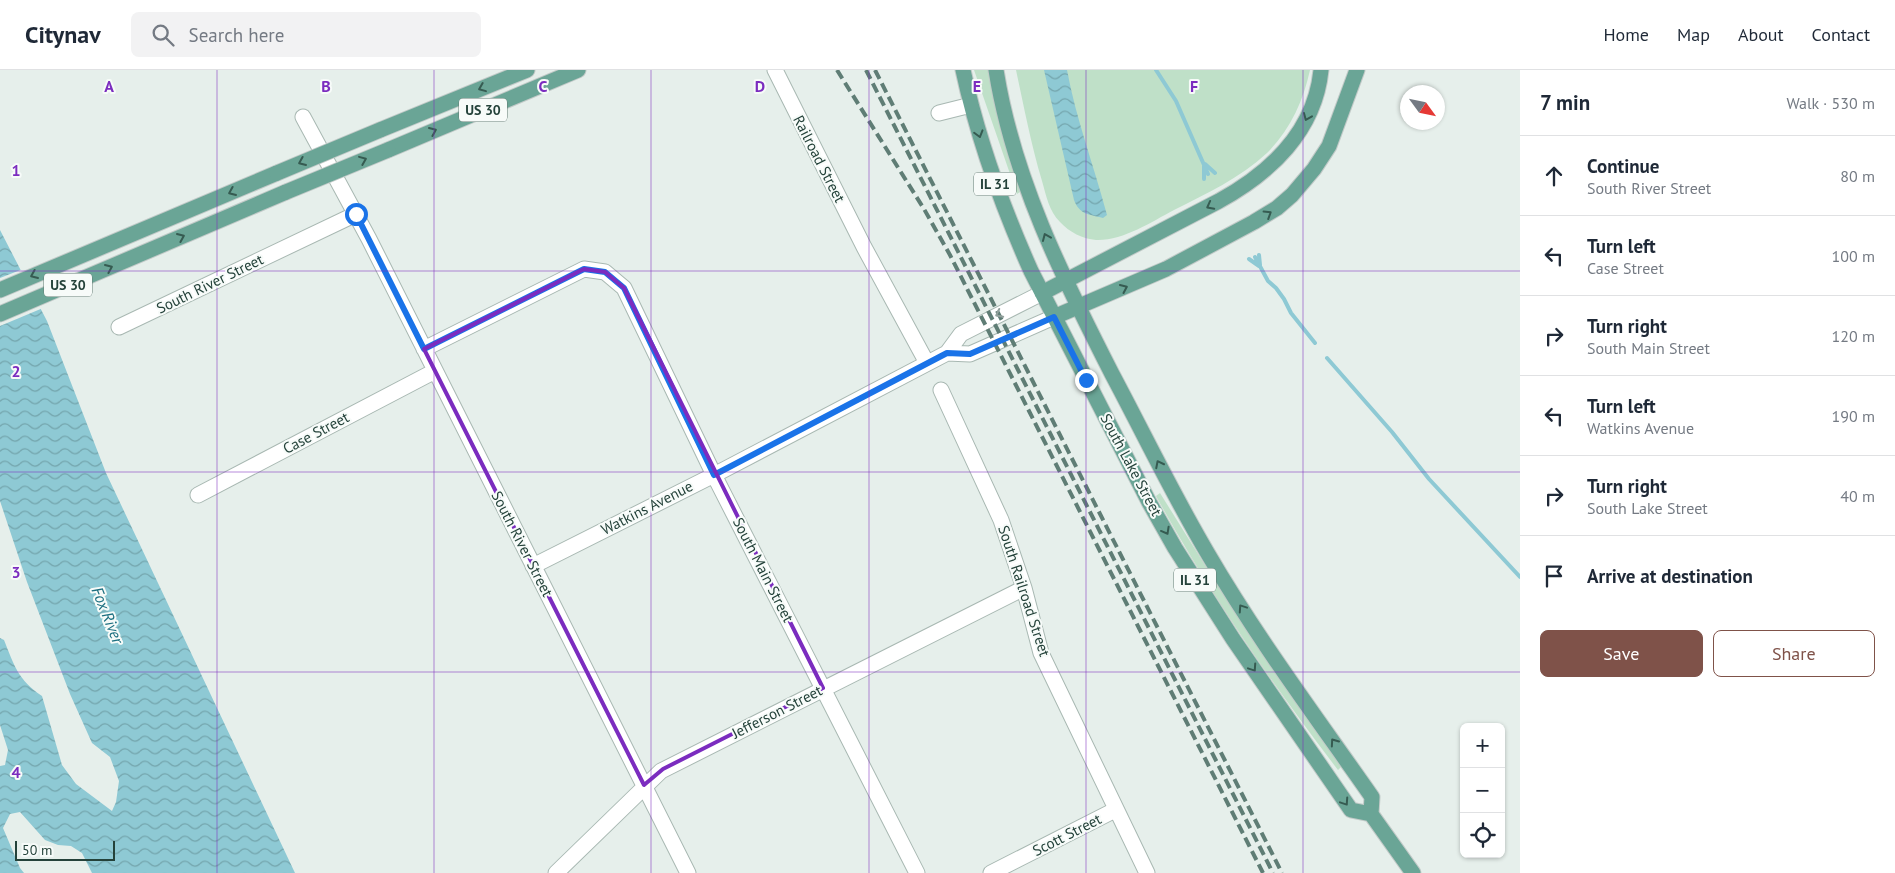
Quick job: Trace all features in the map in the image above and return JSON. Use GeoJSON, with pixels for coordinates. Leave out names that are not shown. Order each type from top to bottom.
{"type":"FeatureCollection","features":[{"type":"Feature","properties":{"kind":"main road","name":"US 30"},"geometry":{"type":"LineString","coordinates":[[0,290],[527,70]]}},
{"type":"Feature","properties":{"kind":"main road","name":"US 30"},"geometry":{"type":"LineString","coordinates":[[0,314],[578,70]]}},
{"type":"Feature","properties":{"kind":"main road","name":"South Lake Street"},"geometry":{"type":"LineString","coordinates":[[963,70],[970,105],[999,195],[1015,234],[1042,293],[1149,502],[1206,598],[1351,810],[1371,814]]}},
{"type":"Feature","properties":{"kind":"main road","name":"South Lake Street"},"geometry":{"type":"LineString","coordinates":[[996,70],[1006,118],[1029,196],[1046,238],[1079,308],[1172,490],[1207,553],[1263,640],[1372,797],[1371,814],[1413,873]]}},
{"type":"Feature","properties":{"kind":"main road"},"geometry":{"type":"LineString","coordinates":[[1042,293],[1220,201],[1259,176],[1282,155],[1302,128],[1314,100],[1321,70]]}},
{"type":"Feature","properties":{"kind":"main road"},"geometry":{"type":"LineString","coordinates":[[1054,317],[1079,308],[1166,269],[1277,208],[1314,169],[1329,146],[1357,70]]}},
{"type":"Feature","properties":{"kind":"street","name":"Railroad Street"},"geometry":{"type":"LineString","coordinates":[[775,70],[864,247],[927,363]]}},
{"type":"Feature","properties":{"kind":"street"},"geometry":{"type":"LineString","coordinates":[[939,113],[970,105]]}},
{"type":"Feature","properties":{"kind":"street","name":"South River Street"},"geometry":{"type":"LineString","coordinates":[[303,116],[356,214],[688,873]]}},
{"type":"Feature","properties":{"kind":"street","name":"South River Street"},"geometry":{"type":"LineString","coordinates":[[119,328],[356,214]]}},
{"type":"Feature","properties":{"kind":"street","name":"South Main Street"},"geometry":{"type":"LineString","coordinates":[[424,349],[584,269],[605,272],[624,288],[714,475],[916,873]]}},
{"type":"Feature","properties":{"kind":"street","name":"Watkins Avenue"},"geometry":{"type":"LineString","coordinates":[[533,566],[714,475],[947,353],[961,334],[1042,293]]}},
{"type":"Feature","properties":{"kind":"street","name":"Watkins Avenue"},"geometry":{"type":"LineString","coordinates":[[947,353],[970,354],[1054,317]]}},
{"type":"Feature","properties":{"kind":"street","name":"Case Street"},"geometry":{"type":"LineString","coordinates":[[198,495],[435,372]]}},
{"type":"Feature","properties":{"kind":"street","name":"South Railroad Street"},"geometry":{"type":"LineString","coordinates":[[941,390],[1001,520],[1024,588],[1041,653],[1147,873]]}},
{"type":"Feature","properties":{"kind":"street","name":"Jefferson Street"},"geometry":{"type":"LineString","coordinates":[[556,873],[644,785],[661,771],[1024,588]]}},
{"type":"Feature","properties":{"kind":"street","name":"Scott Street"},"geometry":{"type":"LineString","coordinates":[[991,873],[1116,810]]}},
{"type":"Feature","properties":{"kind":"highlighted area"},"geometry":{"type":"Polygon","coordinates":[[[584,269],[605,272],[624,288],[823,688],[663,769],[644,785],[424,349],[584,269]]]}},
{"type":"Feature","properties":{"kind":"green space"},"geometry":{"type":"Polygon","coordinates":[[[974,70],[988,70],[998,116],[1020,192],[1017,194],[974,70]]]}},
{"type":"Feature","properties":{"kind":"green space"},"geometry":{"type":"Polygon","coordinates":[[[1016,70],[1310,70],[1304,93],[1295,115],[1275,144],[1257,162],[1222,185],[1136,230],[1116,237],[1096,240],[1081,237],[1072,232],[1056,218],[1051,208],[1034,153],[1016,70]]]}},
{"type":"Feature","properties":{"kind":"green space"},"geometry":{"type":"Polygon","coordinates":[[[1160,493],[1228,602],[1341,767],[1338,770],[1289,704],[1219,602],[1156,496],[1160,493]]]}},
{"type":"Feature","properties":{"kind":"water"},"geometry":{"type":"Polygon","coordinates":[[[1044,70],[1067,70],[1080,124],[1107,215],[1103,218],[1089,215],[1082,211],[1074,200],[1044,70]]]}},
{"type":"Feature","properties":{"kind":"water","name":"Fox River"},"geometry":{"type":"Polygon","coordinates":[[[0,230],[47,321],[106,473],[295,873],[92,873],[82,853],[71,846],[58,845],[45,840],[20,812],[10,814],[3,828],[20,868],[24,873],[0,873],[0,766],[5,765],[8,750],[0,725],[0,638],[4,640],[22,678],[42,696],[62,765],[76,784],[112,811],[116,802],[119,781],[110,757],[92,743],[70,694],[27,582],[0,501],[0,230]]]}},
{"type":"Feature","properties":{"kind":"pier"},"geometry":{"type":"Polygon","coordinates":[[[23,269],[43,308],[0,326],[0,278],[23,269]]]}},
{"type":"Feature","properties":{"kind":"waterway"},"geometry":{"type":"LineString","coordinates":[[1156,70],[1176,101],[1208,174]]}},
{"type":"Feature","properties":{"kind":"waterway"},"geometry":{"type":"LineString","coordinates":[[1205,164],[1215,173]]}},
{"type":"Feature","properties":{"kind":"waterway"},"geometry":{"type":"LineString","coordinates":[[1204,166],[1204,179]]}},
{"type":"Feature","properties":{"kind":"waterway"},"geometry":{"type":"LineString","coordinates":[[1259,255],[1260,265]]}},
{"type":"Feature","properties":{"kind":"waterway"},"geometry":{"type":"LineString","coordinates":[[1255,257],[1268,281],[1276,288],[1291,313],[1315,343]]}},
{"type":"Feature","properties":{"kind":"waterway"},"geometry":{"type":"LineString","coordinates":[[1249,259],[1259,266]]}},
{"type":"Feature","properties":{"kind":"waterway"},"geometry":{"type":"LineString","coordinates":[[1327,358],[1392,432],[1429,479],[1520,577]]}},
{"type":"Feature","properties":{"kind":"railway"},"geometry":{"type":"LineString","coordinates":[[837,70],[924,209],[950,255],[1263,873]]}},
{"type":"Feature","properties":{"kind":"railway"},"geometry":{"type":"LineString","coordinates":[[866,70],[1273,873]]}},
{"type":"Feature","properties":{"kind":"railway"},"geometry":{"type":"LineString","coordinates":[[875,70],[1282,873]]}},
{"type":"Feature","properties":{"kind":"route"},"geometry":{"type":"LineString","coordinates":[[356,214],[424,349],[584,269],[605,272],[624,288],[714,475],[947,353],[970,354],[1054,317],[1086,380]]}}]}
